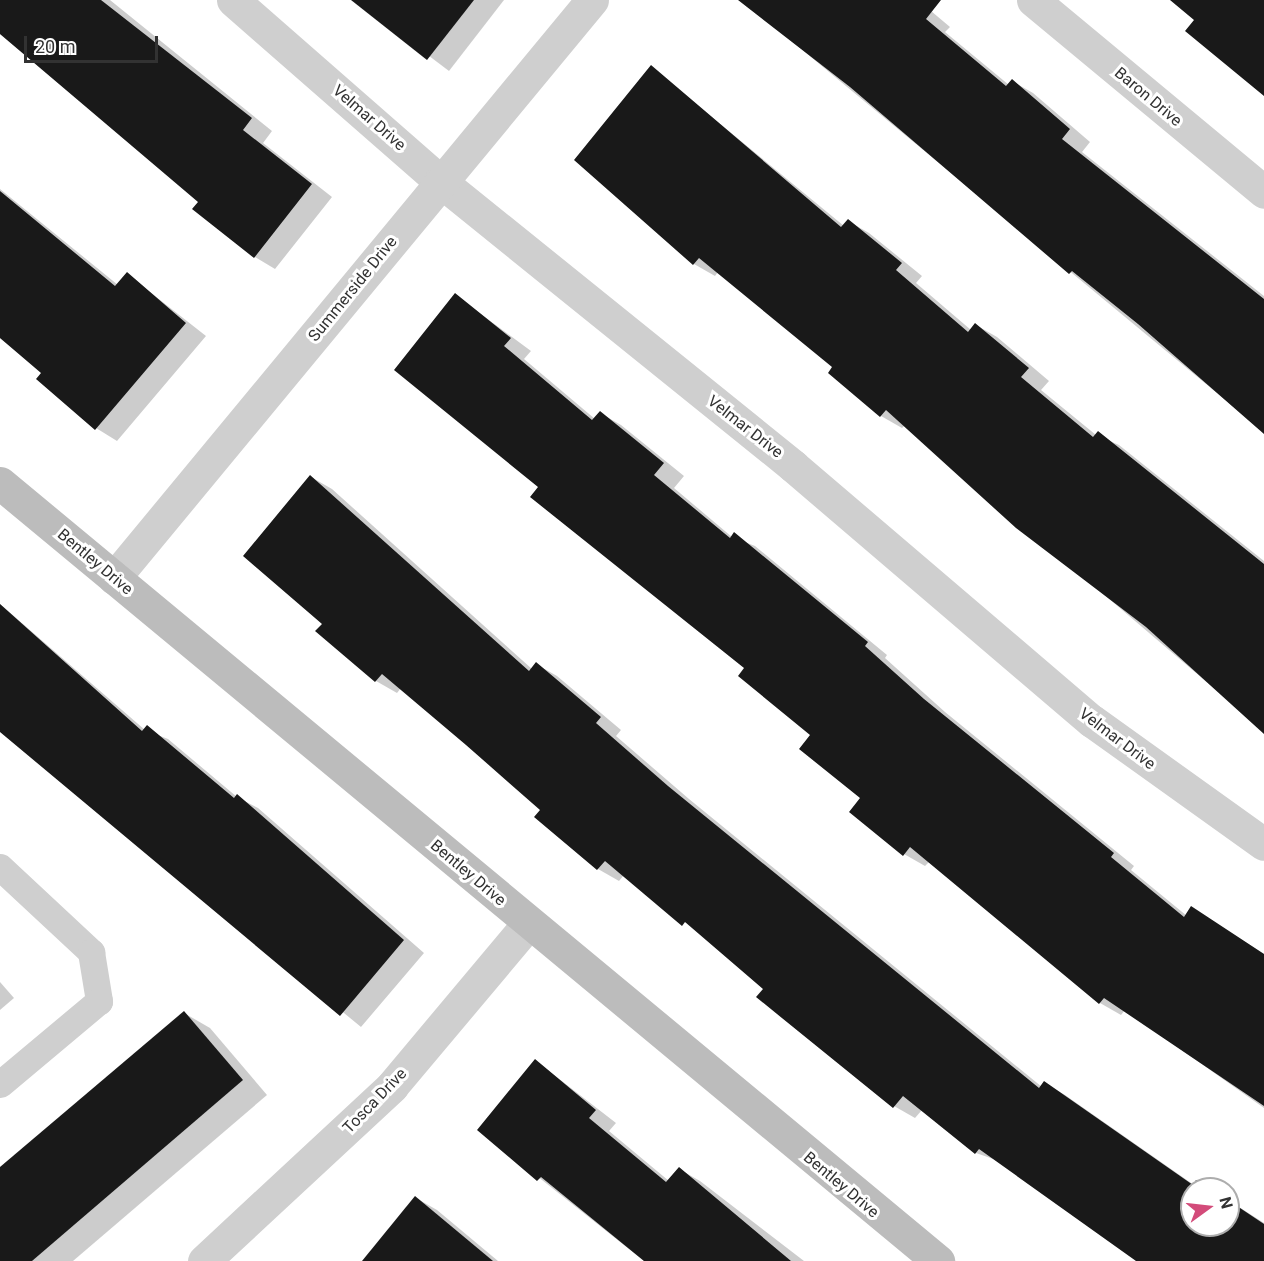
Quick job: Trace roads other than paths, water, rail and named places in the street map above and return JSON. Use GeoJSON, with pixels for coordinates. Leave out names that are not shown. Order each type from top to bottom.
{"type":"FeatureCollection","features":[{"type":"Feature","properties":{"kind":"street","name":"Velmar Drive"},"geometry":{"type":"LineString","coordinates":[[233,0],[440,180],[793,466],[1092,721],[1264,844]]}},
{"type":"Feature","properties":{"kind":"street","name":"Summerside Drive"},"geometry":{"type":"LineString","coordinates":[[114,579],[440,180],[592,0]]}},
{"type":"Feature","properties":{"kind":"street","name":"Baron Drive"},"geometry":{"type":"LineString","coordinates":[[1033,0],[1264,192]]}},
{"type":"Feature","properties":{"kind":"street","name":"Bentley Drive"},"geometry":{"type":"LineString","coordinates":[[0,483],[528,924],[938,1261]]}},
{"type":"Feature","properties":{"kind":"street","name":"Tosca Drive"},"geometry":{"type":"LineString","coordinates":[[205,1261],[392,1086],[528,924]]}},
{"type":"Feature","properties":{"kind":"lane"},"geometry":{"type":"LineString","coordinates":[[0,867],[91,952],[99,1001],[0,1084]]}}]}
